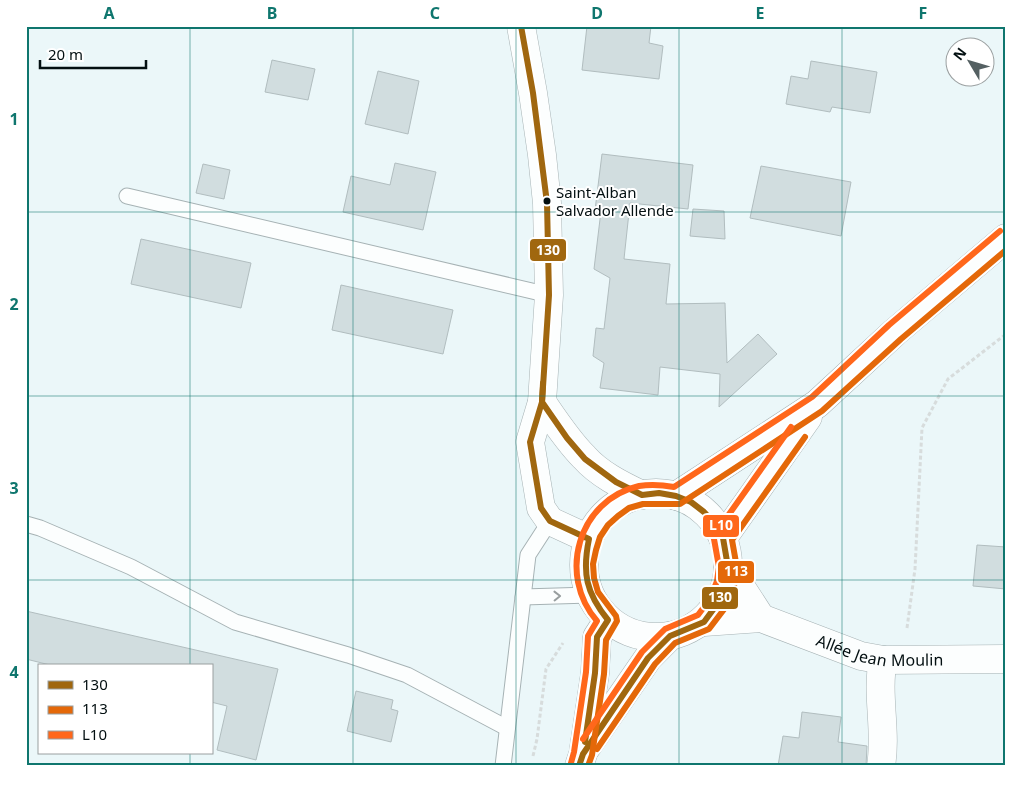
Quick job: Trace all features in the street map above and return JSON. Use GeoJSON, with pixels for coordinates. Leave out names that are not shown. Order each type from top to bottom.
{"type":"FeatureCollection","features":[{"type":"Feature","properties":{"kind":"main road"},"geometry":{"type":"LineString","coordinates":[[521,26],[533,93],[547,203],[549,295],[542,402],[530,442],[541,508],[550,521],[589,539]]}},
{"type":"Feature","properties":{"kind":"main road"},"geometry":{"type":"LineString","coordinates":[[676,496],[817,404],[895,332],[1006,238]]}},
{"type":"Feature","properties":{"kind":"main road"},"geometry":{"type":"LineString","coordinates":[[542,402],[567,438],[585,459],[616,482],[642,495]]}},
{"type":"Feature","properties":{"kind":"main road"},"geometry":{"type":"LineString","coordinates":[[723,538],[817,404]]}},
{"type":"Feature","properties":{"kind":"main road"},"geometry":{"type":"LineString","coordinates":[[581,760],[648,658],[670,636],[704,622],[718,603],[726,584],[728,567],[723,538],[715,524],[704,512],[691,502],[676,496],[659,493],[642,495],[624,501],[609,510],[598,524],[589,539],[584,558],[585,577],[590,595],[608,620],[635,634],[670,636]]}},
{"type":"Feature","properties":{"kind":"main road"},"geometry":{"type":"LineString","coordinates":[[728,567],[761,618]]}},
{"type":"Feature","properties":{"kind":"main road","name":"Allée Jean Moulin"},"geometry":{"type":"LineString","coordinates":[[704,622],[761,618],[861,656],[883,660],[1006,659]]}},
{"type":"Feature","properties":{"kind":"main road"},"geometry":{"type":"LineString","coordinates":[[581,760],[595,672],[597,637],[608,620]]}},
{"type":"Feature","properties":{"kind":"main road"},"geometry":{"type":"LineString","coordinates":[[880,766],[884,748],[880,673],[883,660]]}},
{"type":"Feature","properties":{"kind":"lane"},"geometry":{"type":"LineString","coordinates":[[127,196],[549,295]]}},
{"type":"Feature","properties":{"kind":"lane"},"geometry":{"type":"LineString","coordinates":[[503,766],[528,555],[550,521]]}},
{"type":"Feature","properties":{"kind":"lane"},"geometry":{"type":"LineString","coordinates":[[26,524],[40,528],[131,567],[235,622],[348,655],[407,675],[507,728]]}},
{"type":"Feature","properties":{"kind":"lane"},"geometry":{"type":"LineString","coordinates":[[523,597],[590,595]]}},
{"type":"Feature","properties":{"kind":"path"},"geometry":{"type":"LineString","coordinates":[[883,660],[906,635],[915,569],[922,428],[948,379],[1006,334]]}},
{"type":"Feature","properties":{"kind":"path"},"geometry":{"type":"LineString","coordinates":[[532,757],[537,739],[546,669],[566,638]]}},
{"type":"Feature","properties":{"kind":"building"},"geometry":{"type":"Polygon","coordinates":[[[587,26],[651,26],[649,43],[663,46],[659,79],[582,70],[587,26]]]}},
{"type":"Feature","properties":{"kind":"building"},"geometry":{"type":"Polygon","coordinates":[[[272,60],[315,69],[308,100],[265,92],[272,60]]]}},
{"type":"Feature","properties":{"kind":"building"},"geometry":{"type":"Polygon","coordinates":[[[811,61],[877,72],[870,113],[832,107],[830,112],[786,104],[791,76],[808,79],[811,61]]]}},
{"type":"Feature","properties":{"kind":"building"},"geometry":{"type":"Polygon","coordinates":[[[378,71],[419,81],[408,134],[365,124],[378,71]]]}},
{"type":"Feature","properties":{"kind":"building"},"geometry":{"type":"Polygon","coordinates":[[[602,154],[693,165],[688,209],[630,203],[624,259],[670,264],[666,304],[725,303],[727,363],[758,334],[777,354],[719,407],[720,374],[660,367],[658,395],[600,388],[604,363],[593,356],[596,328],[604,329],[610,278],[594,269],[601,211],[595,210],[602,154]]]}},
{"type":"Feature","properties":{"kind":"building"},"geometry":{"type":"Polygon","coordinates":[[[395,163],[436,172],[423,230],[343,212],[351,176],[390,185],[395,163]]]}},
{"type":"Feature","properties":{"kind":"building"},"geometry":{"type":"Polygon","coordinates":[[[203,164],[230,170],[224,199],[196,193],[203,164]]]}},
{"type":"Feature","properties":{"kind":"building"},"geometry":{"type":"Polygon","coordinates":[[[761,166],[851,182],[841,236],[750,218],[761,166]]]}},
{"type":"Feature","properties":{"kind":"building"},"geometry":{"type":"Polygon","coordinates":[[[693,209],[724,211],[725,239],[690,236],[693,209]]]}},
{"type":"Feature","properties":{"kind":"building"},"geometry":{"type":"Polygon","coordinates":[[[141,239],[251,263],[241,308],[131,284],[141,239]]]}},
{"type":"Feature","properties":{"kind":"building"},"geometry":{"type":"Polygon","coordinates":[[[341,285],[453,310],[443,354],[332,330],[341,285]]]}},
{"type":"Feature","properties":{"kind":"building"},"geometry":{"type":"Polygon","coordinates":[[[977,545],[1006,547],[1006,589],[973,586],[977,545]]]}},
{"type":"Feature","properties":{"kind":"building"},"geometry":{"type":"Polygon","coordinates":[[[26,611],[278,669],[256,760],[217,750],[227,706],[212,702],[212,664],[46,664],[26,659],[26,611]]]}},
{"type":"Feature","properties":{"kind":"building"},"geometry":{"type":"Polygon","coordinates":[[[356,691],[393,700],[391,709],[398,711],[391,742],[347,731],[356,691]]]}},
{"type":"Feature","properties":{"kind":"building"},"geometry":{"type":"Polygon","coordinates":[[[802,712],[841,717],[838,742],[867,746],[866,766],[778,766],[783,736],[799,738],[802,712]]]}},
{"type":"Feature","properties":{"kind":"transit line","name":"130"},"geometry":{"type":"LineString","coordinates":[[521,26],[533,93],[547,203],[549,295],[542,402],[567,438],[585,459],[616,482],[642,495],[659,493],[676,496],[691,502],[704,512],[715,524],[723,538],[728,567],[726,583],[718,603],[704,622],[670,636],[648,658],[583,754],[579,766]]}},
{"type":"Feature","properties":{"kind":"transit line","name":"L10"},"geometry":{"type":"LineString","coordinates":[[571,763],[586,672],[588,636],[597,621],[585,603],[578,582],[577,562],[580,542],[588,523],[601,507],[618,494],[639,486],[657,485],[674,487],[812,397],[889,325],[1000,231]]}},
{"type":"Feature","properties":{"kind":"transit line","name":"113"},"geometry":{"type":"LineString","coordinates":[[588,766],[592,755],[604,674],[606,640],[617,621],[616,616],[598,592],[594,578],[593,564],[596,550],[600,537],[608,525],[629,508],[643,504],[680,504],[822,411],[901,339],[1006,250]]}},
{"type":"Feature","properties":{"kind":"transit line","name":"130"},"geometry":{"type":"LineString","coordinates":[[543,383],[542,402],[530,442],[541,508],[550,521],[589,539],[586,572],[590,591],[608,620],[597,637],[595,673],[585,742]]}},
{"type":"Feature","properties":{"kind":"transit line","name":"L10"},"geometry":{"type":"LineString","coordinates":[[583,739],[642,652],[665,629],[698,615],[710,599],[717,581],[719,567],[714,539],[715,534],[791,427]]}},
{"type":"Feature","properties":{"kind":"transit line","name":"113"},"geometry":{"type":"LineString","coordinates":[[597,749],[655,664],[675,643],[709,629],[725,608],[734,586],[737,568],[732,540],[805,437]]}},
{"type":"Feature","properties":{"kind":"place","name":"Saint-Alban Salvador Allende"},"geometry":{"type":"Point","coordinates":[547,201]}}]}
